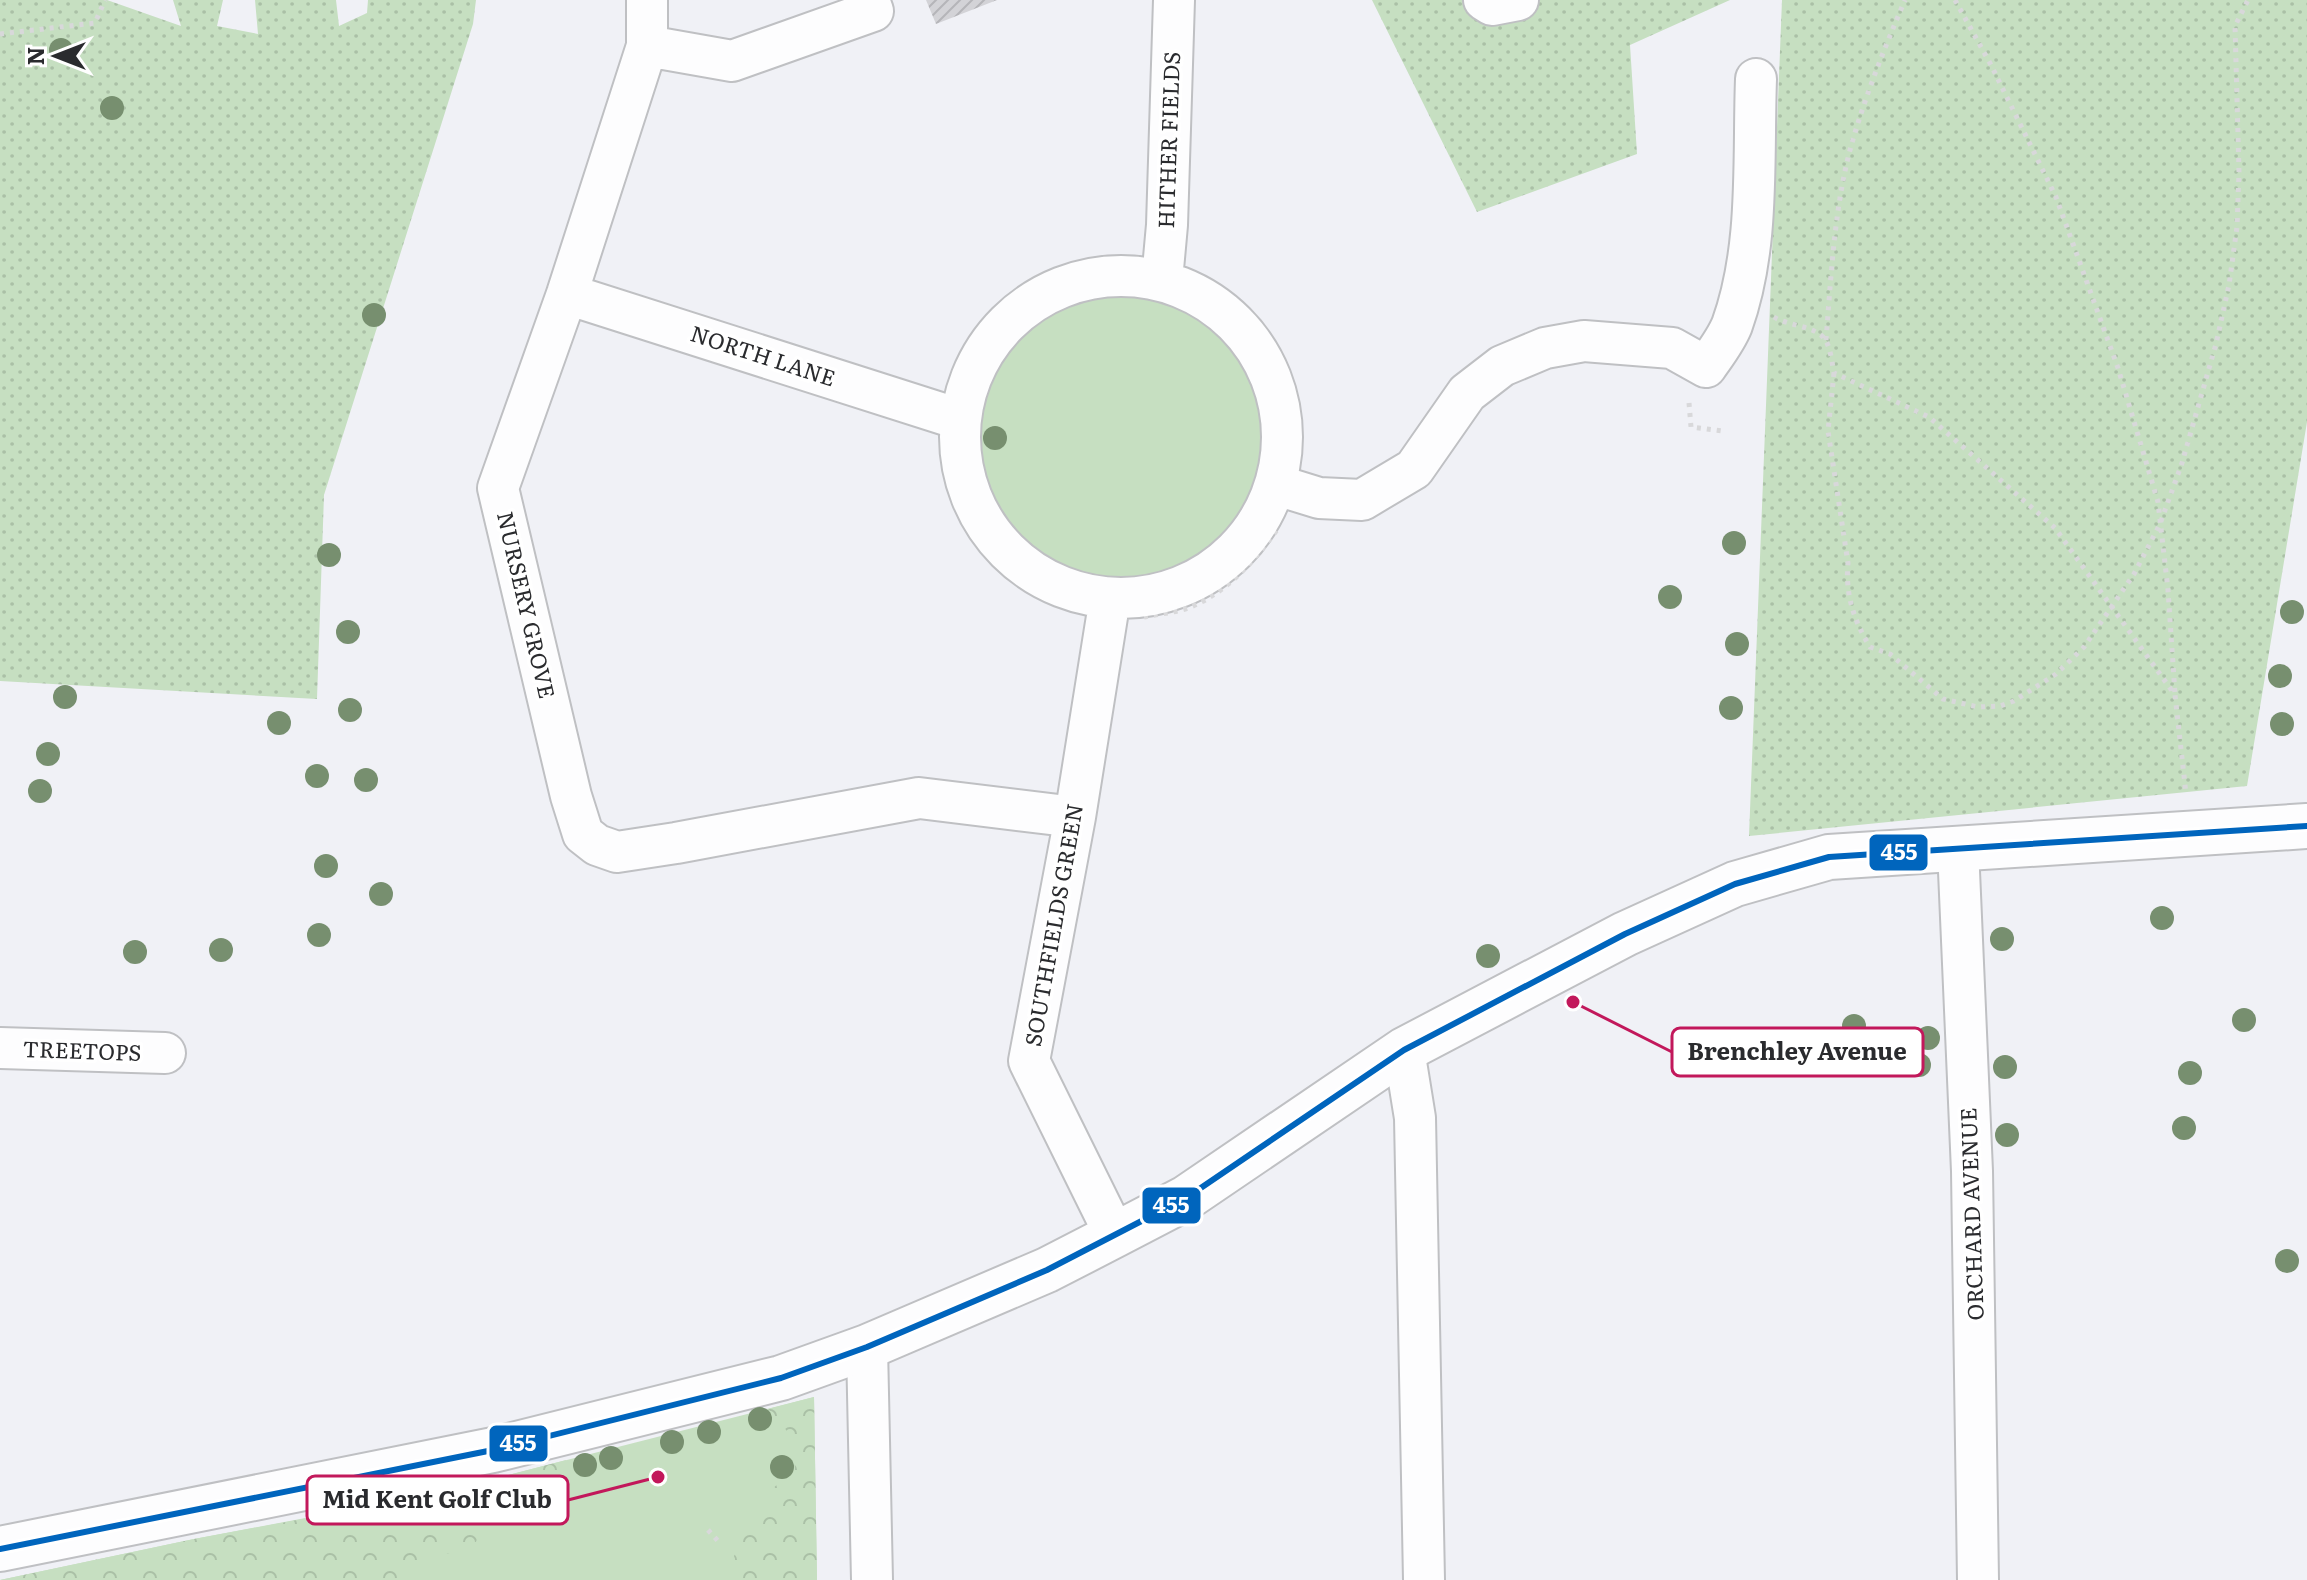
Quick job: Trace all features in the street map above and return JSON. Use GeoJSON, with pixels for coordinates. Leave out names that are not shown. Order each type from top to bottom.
{"type":"FeatureCollection","features":[{"type":"Feature","properties":{"kind":"street","name":"NURSERY GROVE"},"geometry":{"type":"LineString","coordinates":[[647,0],[647,46],[567,294],[498,488],[571,796],[583,834],[604,849],[622,851],[919,798],[1075,817]]}},
{"type":"Feature","properties":{"kind":"street"},"geometry":{"type":"LineString","coordinates":[[647,46],[732,61],[873,11],[869,0]]}},
{"type":"Feature","properties":{"kind":"street","name":"HITHER FIELDS"},"geometry":{"type":"LineString","coordinates":[[1162,280],[1167,225],[1174,0]]}},
{"type":"Feature","properties":{"kind":"street"},"geometry":{"type":"LineString","coordinates":[[1484,0],[1492,5],[1518,0]]}},
{"type":"Feature","properties":{"kind":"street"},"geometry":{"type":"LineString","coordinates":[[1282,502],[1283,444],[1278,401],[1264,363],[1249,340],[1226,316],[1205,299],[1162,280],[1113,276],[1054,290],[1014,313],[991,338],[971,380],[959,419],[964,475],[987,529],[1021,564],[1044,578],[1121,609],[1148,596],[1178,590],[1199,581],[1227,560],[1282,502],[1319,498],[1362,500],[1414,469],[1467,393],[1502,366],[1545,348],[1584,341],[1672,348],[1698,382],[1731,326],[1749,254],[1756,79]]}},
{"type":"Feature","properties":{"kind":"street","name":"NORTH LANE"},"geometry":{"type":"LineString","coordinates":[[567,294],[959,419]]}},
{"type":"Feature","properties":{"kind":"street","name":"SOUTHFIELDS GREEN"},"geometry":{"type":"LineString","coordinates":[[1115,1235],[1029,1061],[1075,817],[1121,609]]}},
{"type":"Feature","properties":{"kind":"street"},"geometry":{"type":"LineString","coordinates":[[0,1549],[493,1450],[781,1378],[867,1347],[1047,1270],[1186,1198],[1404,1050],[1625,934],[1735,884],[1829,857],[2307,826]]}},
{"type":"Feature","properties":{"kind":"street","name":"ORCHARD AVENUE"},"geometry":{"type":"LineString","coordinates":[[1958,848],[1972,1171],[1978,1580]]}},
{"type":"Feature","properties":{"kind":"street","name":"TREETOPS"},"geometry":{"type":"LineString","coordinates":[[0,1048],[165,1053]]}},
{"type":"Feature","properties":{"kind":"street"},"geometry":{"type":"LineString","coordinates":[[1404,1050],[1415,1118],[1424,1580]]}},
{"type":"Feature","properties":{"kind":"street"},"geometry":{"type":"LineString","coordinates":[[867,1347],[872,1580]]}},
{"type":"Feature","properties":{"kind":"path"},"geometry":{"type":"LineString","coordinates":[[0,34],[95,23],[105,0]]}},
{"type":"Feature","properties":{"kind":"path"},"geometry":{"type":"LineString","coordinates":[[1905,0],[1864,105],[1849,153],[1830,283],[1826,341],[1834,373],[1828,431],[1848,563],[1846,581],[1861,632],[1870,647],[1890,654],[1943,699],[1978,707],[2000,706],[2014,701],[2056,674],[2084,647],[2134,574],[2160,524],[2182,463],[2212,359],[2229,285],[2237,227],[2239,172],[2235,26],[2248,0]]}},
{"type":"Feature","properties":{"kind":"path"},"geometry":{"type":"LineString","coordinates":[[1955,0],[2056,197],[2118,368],[2151,476],[2160,524],[2189,835]]}},
{"type":"Feature","properties":{"kind":"path"},"geometry":{"type":"LineString","coordinates":[[1739,293],[1786,324],[1818,332],[1826,341]]}},
{"type":"Feature","properties":{"kind":"path"},"geometry":{"type":"LineString","coordinates":[[1834,373],[1929,417],[2055,528],[2175,695]]}},
{"type":"Feature","properties":{"kind":"path"},"geometry":{"type":"LineString","coordinates":[[1698,382],[1691,427],[1722,431]]}},
{"type":"Feature","properties":{"kind":"path"},"geometry":{"type":"LineString","coordinates":[[1121,609],[1186,608],[1207,599],[1247,567],[1282,502]]}},
{"type":"Feature","properties":{"kind":"path"},"geometry":{"type":"LineString","coordinates":[[708,1530],[719,1542]]}},
{"type":"Feature","properties":{"kind":"green space"},"geometry":{"type":"Polygon","coordinates":[[[0,0],[107,0],[181,26],[173,0],[223,0],[217,26],[258,34],[255,0],[336,0],[339,26],[367,13],[368,0],[476,0],[473,24],[324,495],[317,699],[0,681],[0,0]]]}},
{"type":"Feature","properties":{"kind":"green space"},"geometry":{"type":"Polygon","coordinates":[[[1372,0],[1730,0],[1630,45],[1637,154],[1477,212],[1372,0]]]}},
{"type":"Feature","properties":{"kind":"green space"},"geometry":{"type":"Polygon","coordinates":[[[1782,0],[2307,0],[2307,422],[2247,786],[1749,836],[1782,0]]]}},
{"type":"Feature","properties":{"kind":"green space"},"geometry":{"type":"Polygon","coordinates":[[[1120,291],[1162,297],[1189,308],[1213,324],[1233,344],[1249,368],[1260,395],[1266,437],[1260,479],[1249,506],[1233,530],[1213,550],[1189,566],[1162,577],[1120,583],[1078,577],[1051,566],[1027,550],[1007,530],[991,506],[980,479],[974,437],[980,395],[991,368],[1007,344],[1027,324],[1051,308],[1078,297],[1120,291]]]}},
{"type":"Feature","properties":{"kind":"green space"},"geometry":{"type":"Polygon","coordinates":[[[814,1397],[817,1580],[0,1580],[194,1539],[433,1494],[814,1397]]]}},
{"type":"Feature","properties":{"kind":"green space"},"geometry":{"type":"Polygon","coordinates":[[[814,1397],[817,1580],[741,1580],[734,1556],[757,1509],[771,1489],[795,1473],[790,1438],[782,1423],[768,1409],[814,1397]]]}},
{"type":"Feature","properties":{"kind":"green space"},"geometry":{"type":"Polygon","coordinates":[[[566,1460],[563,1479],[489,1502],[482,1531],[469,1554],[454,1552],[415,1561],[403,1580],[0,1580],[194,1539],[433,1495],[566,1460]]]}},
{"type":"Feature","properties":{"kind":"building"},"geometry":{"type":"Polygon","coordinates":[[[926,0],[997,0],[936,24],[926,0]]]}},
{"type":"Feature","properties":{"kind":"transit line","name":"455"},"geometry":{"type":"LineString","coordinates":[[0,1549],[493,1450],[781,1378],[867,1347],[1047,1270],[1186,1198],[1404,1050],[1625,934],[1735,884],[1829,857],[2307,826]]}},
{"type":"Feature","properties":{"kind":"place","name":"Brenchley Avenue"},"geometry":{"type":"Point","coordinates":[1573,1002]}},
{"type":"Feature","properties":{"kind":"place","name":"Mid Kent Golf Club"},"geometry":{"type":"Point","coordinates":[658,1477]}}]}
